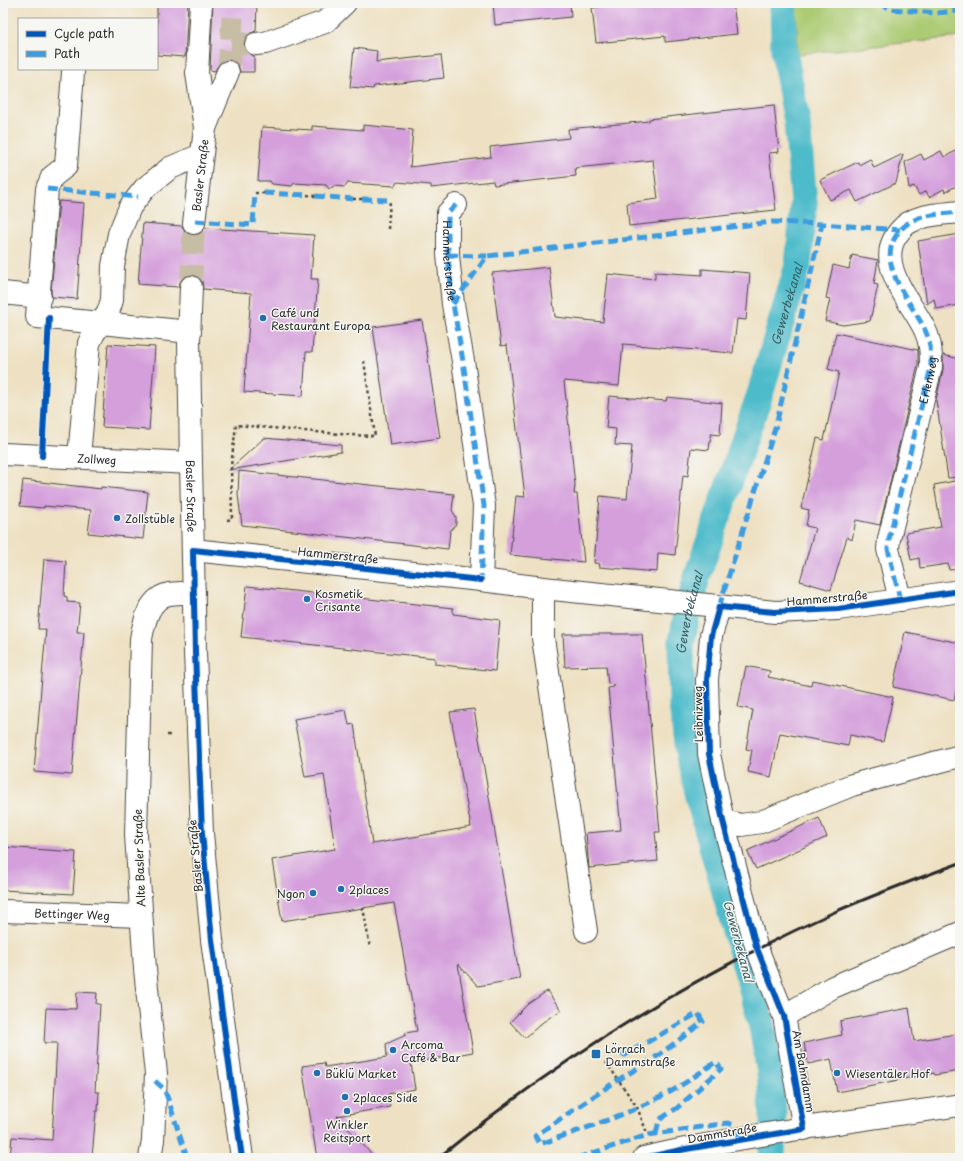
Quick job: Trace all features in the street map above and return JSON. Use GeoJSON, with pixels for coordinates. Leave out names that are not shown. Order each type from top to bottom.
{"type":"FeatureCollection","features":[{"type":"Feature","properties":{"kind":"street","name":"Basler Straße"},"geometry":{"type":"LineString","coordinates":[[201,3],[197,73],[205,128]]}},
{"type":"Feature","properties":{"kind":"street"},"geometry":{"type":"LineString","coordinates":[[256,44],[265,43],[325,22],[345,3]]}},
{"type":"Feature","properties":{"kind":"street"},"geometry":{"type":"LineString","coordinates":[[73,72],[66,166],[52,177],[47,189],[40,297],[37,318],[190,332]]}},
{"type":"Feature","properties":{"kind":"street","name":"Basler Straße"},"geometry":{"type":"LineString","coordinates":[[194,223],[205,128],[227,74]]}},
{"type":"Feature","properties":{"kind":"street"},"geometry":{"type":"LineString","coordinates":[[79,457],[89,343],[108,313],[112,300],[113,266],[119,234],[130,207],[145,188],[170,168],[201,155]]}},
{"type":"Feature","properties":{"kind":"street","name":"Hammerstraße"},"geometry":{"type":"LineString","coordinates":[[456,205],[448,213],[448,254],[453,304],[464,361],[484,506],[481,580]]}},
{"type":"Feature","properties":{"kind":"street","name":"Erlenweg"},"geometry":{"type":"LineString","coordinates":[[900,600],[888,549],[889,539],[930,367],[930,350],[926,331],[894,276],[890,257],[892,242],[900,230],[910,221],[960,212]]}},
{"type":"Feature","properties":{"kind":"street","name":"Basler Straße"},"geometry":{"type":"LineString","coordinates":[[191,287],[191,463],[202,833],[212,940],[242,1158]]}},
{"type":"Feature","properties":{"kind":"street"},"geometry":{"type":"LineString","coordinates":[[3,293],[40,297]]}},
{"type":"Feature","properties":{"kind":"street","name":"Zollweg"},"geometry":{"type":"LineString","coordinates":[[3,454],[191,463]]}},
{"type":"Feature","properties":{"kind":"street","name":"Hammerstraße"},"geometry":{"type":"LineString","coordinates":[[193,550],[713,606],[782,612],[838,609],[960,591]]}},
{"type":"Feature","properties":{"kind":"street"},"geometry":{"type":"LineString","coordinates":[[543,588],[543,638],[586,931]]}},
{"type":"Feature","properties":{"kind":"street","name":"Alte Basler Straße"},"geometry":{"type":"LineString","coordinates":[[150,1158],[153,1140],[156,1074],[145,969],[136,835],[140,639],[144,621],[154,603],[167,594],[194,592]]}},
{"type":"Feature","properties":{"kind":"street","name":"Leibnizweg"},"geometry":{"type":"LineString","coordinates":[[713,606],[707,680],[709,754],[723,821],[756,946],[784,1016]]}},
{"type":"Feature","properties":{"kind":"street"},"geometry":{"type":"LineString","coordinates":[[723,821],[741,825],[761,822],[852,785],[960,756]]}},
{"type":"Feature","properties":{"kind":"street","name":"Bettinger Weg"},"geometry":{"type":"LineString","coordinates":[[3,911],[141,916]]}},
{"type":"Feature","properties":{"kind":"street","name":"Am Bahndamm"},"geometry":{"type":"LineString","coordinates":[[804,1129],[784,1016],[834,987],[960,933]]}},
{"type":"Feature","properties":{"kind":"street","name":"Dammstraße"},"geometry":{"type":"LineString","coordinates":[[644,1158],[740,1139],[960,1105]]}},
{"type":"Feature","properties":{"kind":"path"},"geometry":{"type":"LineString","coordinates":[[255,193],[264,193]]}},
{"type":"Feature","properties":{"kind":"path"},"geometry":{"type":"LineString","coordinates":[[307,195],[315,196]]}},
{"type":"Feature","properties":{"kind":"path"},"geometry":{"type":"LineString","coordinates":[[353,198],[362,199]]}},
{"type":"Feature","properties":{"kind":"path"},"geometry":{"type":"LineString","coordinates":[[388,229],[390,200]]}},
{"type":"Feature","properties":{"kind":"path"},"geometry":{"type":"LineString","coordinates":[[227,520],[232,519],[231,466],[236,425],[375,436],[364,361]]}},
{"type":"Feature","properties":{"kind":"path"},"geometry":{"type":"LineString","coordinates":[[363,907],[370,948]]}},
{"type":"Feature","properties":{"kind":"path"},"geometry":{"type":"LineString","coordinates":[[606,1062],[637,1108],[648,1136]]}},
{"type":"Feature","properties":{"kind":"green space"},"geometry":{"type":"Polygon","coordinates":[[[796,3],[960,3],[960,37],[798,54],[796,3]]]}},
{"type":"Feature","properties":{"kind":"building"},"geometry":{"type":"Polygon","coordinates":[[[157,3],[188,3],[185,57],[158,55],[157,3]]]}},
{"type":"Feature","properties":{"kind":"building"},"geometry":{"type":"Polygon","coordinates":[[[213,3],[257,3],[256,31],[248,34],[244,45],[246,52],[254,56],[254,72],[240,72],[238,64],[227,60],[220,62],[215,71],[210,70],[213,3]]]}},
{"type":"Feature","properties":{"kind":"building"},"geometry":{"type":"Polygon","coordinates":[[[493,3],[570,3],[571,17],[495,25],[493,3]]]}},
{"type":"Feature","properties":{"kind":"building"},"geometry":{"type":"Polygon","coordinates":[[[606,3],[733,3],[737,34],[665,42],[665,36],[596,43],[592,8],[606,6],[606,3]]]}},
{"type":"Feature","properties":{"kind":"building"},"geometry":{"type":"Polygon","coordinates":[[[354,48],[377,51],[376,62],[441,55],[444,78],[374,86],[373,89],[350,87],[354,48]]]}},
{"type":"Feature","properties":{"kind":"building"},"geometry":{"type":"Polygon","coordinates":[[[774,105],[779,152],[769,153],[776,210],[629,226],[627,203],[658,199],[653,160],[575,168],[576,176],[494,185],[493,181],[431,188],[431,185],[397,182],[395,186],[348,183],[345,187],[334,186],[329,189],[326,185],[294,183],[292,186],[272,184],[270,181],[258,181],[262,127],[312,130],[312,126],[363,130],[363,125],[413,130],[410,167],[491,157],[490,147],[569,138],[568,129],[649,121],[649,119],[774,105]]]}},
{"type":"Feature","properties":{"kind":"building"},"geometry":{"type":"Polygon","coordinates":[[[960,149],[960,184],[945,192],[944,189],[929,197],[926,191],[919,195],[914,186],[909,188],[905,162],[921,154],[924,160],[941,151],[944,157],[960,149]]]}},
{"type":"Feature","properties":{"kind":"building"},"geometry":{"type":"Polygon","coordinates":[[[903,154],[896,183],[857,202],[851,190],[830,200],[820,180],[858,162],[859,165],[870,159],[874,168],[903,154]]]}},
{"type":"Feature","properties":{"kind":"building"},"geometry":{"type":"Polygon","coordinates":[[[59,201],[84,203],[77,299],[52,297],[51,292],[59,201]]]}},
{"type":"Feature","properties":{"kind":"building"},"geometry":{"type":"Polygon","coordinates":[[[143,223],[182,226],[186,233],[193,235],[199,234],[205,228],[314,235],[311,279],[318,279],[312,352],[306,352],[303,396],[244,392],[251,293],[203,289],[202,281],[197,276],[192,275],[186,276],[181,280],[178,287],[138,284],[143,223]]]}},
{"type":"Feature","properties":{"kind":"building"},"geometry":{"type":"Polygon","coordinates":[[[960,234],[960,305],[936,309],[934,299],[927,304],[918,241],[960,234]]]}},
{"type":"Feature","properties":{"kind":"building"},"geometry":{"type":"Polygon","coordinates":[[[852,255],[878,260],[874,284],[878,285],[870,321],[843,325],[825,321],[830,299],[826,298],[833,265],[849,269],[852,255]]]}},
{"type":"Feature","properties":{"kind":"building"},"geometry":{"type":"Polygon","coordinates":[[[549,267],[555,317],[603,322],[608,274],[655,279],[655,272],[702,275],[702,269],[750,273],[746,320],[737,319],[733,353],[623,344],[619,386],[564,381],[575,485],[574,494],[577,494],[584,562],[510,555],[516,496],[525,497],[507,345],[501,346],[492,273],[549,267]]]}},
{"type":"Feature","properties":{"kind":"building"},"geometry":{"type":"Polygon","coordinates":[[[422,320],[440,438],[390,445],[373,327],[422,320]]]}},
{"type":"Feature","properties":{"kind":"building"},"geometry":{"type":"Polygon","coordinates":[[[836,333],[918,350],[918,365],[880,525],[856,520],[852,540],[847,537],[831,590],[800,581],[815,528],[806,526],[809,510],[801,508],[817,438],[824,440],[839,372],[828,369],[836,333]]]}},
{"type":"Feature","properties":{"kind":"building"},"geometry":{"type":"Polygon","coordinates":[[[108,344],[155,347],[149,430],[102,427],[108,344]]]}},
{"type":"Feature","properties":{"kind":"building"},"geometry":{"type":"Polygon","coordinates":[[[943,355],[960,359],[960,477],[948,478],[936,400],[943,370],[943,355]]]}},
{"type":"Feature","properties":{"kind":"building"},"geometry":{"type":"Polygon","coordinates":[[[609,396],[666,401],[667,397],[722,403],[720,435],[711,434],[709,450],[691,448],[688,476],[683,475],[675,555],[658,553],[657,572],[599,567],[600,564],[594,563],[600,496],[627,499],[632,446],[615,445],[616,429],[606,428],[609,396]]]}},
{"type":"Feature","properties":{"kind":"building"},"geometry":{"type":"Polygon","coordinates":[[[264,438],[341,445],[341,452],[229,470],[264,438]]]}},
{"type":"Feature","properties":{"kind":"building"},"geometry":{"type":"Polygon","coordinates":[[[239,471],[454,494],[452,510],[456,517],[456,524],[450,531],[448,549],[242,525],[238,495],[239,471]]]}},
{"type":"Feature","properties":{"kind":"building","name":"Zollstüble"},"geometry":{"type":"Polygon","coordinates":[[[23,480],[101,489],[101,487],[148,492],[143,539],[88,533],[91,510],[44,506],[44,508],[20,506],[23,480]]]}},
{"type":"Feature","properties":{"kind":"building"},"geometry":{"type":"Polygon","coordinates":[[[960,480],[960,569],[949,570],[948,564],[920,568],[919,558],[911,560],[906,533],[941,527],[934,485],[960,480]]]}},
{"type":"Feature","properties":{"kind":"building"},"geometry":{"type":"Polygon","coordinates":[[[44,559],[66,561],[64,596],[67,597],[67,602],[80,603],[77,632],[84,632],[72,775],[34,772],[46,629],[38,629],[44,559]]]}},
{"type":"Feature","properties":{"kind":"building"},"geometry":{"type":"Polygon","coordinates":[[[247,586],[453,608],[453,614],[500,620],[495,671],[435,664],[435,658],[241,637],[247,586]]]}},
{"type":"Feature","properties":{"kind":"building"},"geometry":{"type":"Polygon","coordinates":[[[905,632],[960,643],[960,670],[954,700],[893,687],[905,632]]]}},
{"type":"Feature","properties":{"kind":"building"},"geometry":{"type":"Polygon","coordinates":[[[563,634],[642,634],[660,832],[655,832],[658,861],[589,868],[586,833],[621,830],[608,688],[614,687],[614,685],[608,684],[606,666],[565,667],[563,634]]]}},
{"type":"Feature","properties":{"kind":"building"},"geometry":{"type":"Polygon","coordinates":[[[746,666],[770,671],[768,677],[811,686],[812,680],[893,697],[883,742],[850,735],[848,746],[780,733],[771,777],[748,772],[752,750],[746,749],[753,710],[738,707],[746,666]]]}},
{"type":"Feature","properties":{"kind":"building"},"geometry":{"type":"Polygon","coordinates":[[[474,709],[520,979],[478,986],[458,964],[473,1052],[411,1063],[415,1089],[388,1094],[390,1107],[337,1116],[375,1158],[317,1158],[302,1066],[324,1063],[325,1067],[387,1057],[386,1044],[406,1035],[405,1033],[417,1031],[394,903],[282,921],[272,860],[335,849],[324,774],[305,777],[294,719],[346,710],[349,725],[354,724],[372,844],[471,827],[450,712],[474,709]]]}},
{"type":"Feature","properties":{"kind":"building"},"geometry":{"type":"Polygon","coordinates":[[[819,818],[827,837],[756,869],[747,851],[819,818]]]}},
{"type":"Feature","properties":{"kind":"building"},"geometry":{"type":"Polygon","coordinates":[[[3,847],[76,852],[73,894],[3,890],[3,847]]]}},
{"type":"Feature","properties":{"kind":"building"},"geometry":{"type":"Polygon","coordinates":[[[547,991],[561,1010],[543,1022],[525,1038],[510,1022],[528,1004],[547,991]]]}},
{"type":"Feature","properties":{"kind":"building"},"geometry":{"type":"Polygon","coordinates":[[[77,992],[97,993],[96,1004],[100,1004],[95,1092],[99,1092],[92,1158],[10,1158],[12,1137],[52,1140],[57,1043],[44,1043],[46,1008],[76,1009],[77,992]]]}},
{"type":"Feature","properties":{"kind":"building"},"geometry":{"type":"Polygon","coordinates":[[[909,1008],[914,1041],[956,1034],[960,1055],[960,1071],[935,1075],[934,1073],[837,1092],[831,1059],[808,1064],[804,1043],[842,1035],[840,1021],[909,1008]]]}},
{"type":"Feature","properties":{"kind":"waterway","name":"Gewerbekanal"},"geometry":{"type":"LineString","coordinates":[[772,1158],[773,1113],[770,1073],[761,1021],[697,792],[688,751],[682,705],[681,647],[687,614],[697,577],[761,391],[798,265],[804,203],[797,122],[784,51],[783,3]]}},
{"type":"Feature","properties":{"kind":"tunnel"},"geometry":{"type":"LineString","coordinates":[[228,72],[233,3]]}},
{"type":"Feature","properties":{"kind":"tunnel"},"geometry":{"type":"LineString","coordinates":[[231,43],[256,44]]}},
{"type":"Feature","properties":{"kind":"tunnel"},"geometry":{"type":"LineString","coordinates":[[191,287],[194,223]]}},
{"type":"Feature","properties":{"kind":"railway"},"geometry":{"type":"LineString","coordinates":[[438,1158],[483,1122],[577,1055],[676,993],[726,965],[830,914],[895,887],[960,863]]}},
{"type":"Feature","properties":{"kind":"marked path"},"geometry":{"type":"LineString","coordinates":[[879,3],[891,9],[935,13],[960,11]]}},
{"type":"Feature","properties":{"kind":"marked path"},"geometry":{"type":"LineString","coordinates":[[47,189],[138,197]]}},
{"type":"Feature","properties":{"kind":"marked path"},"geometry":{"type":"LineString","coordinates":[[195,221],[253,225],[255,193]]}},
{"type":"Feature","properties":{"kind":"marked path"},"geometry":{"type":"LineString","coordinates":[[264,193],[307,195]]}},
{"type":"Feature","properties":{"kind":"marked path"},"geometry":{"type":"LineString","coordinates":[[315,196],[353,199]]}},
{"type":"Feature","properties":{"kind":"marked path"},"geometry":{"type":"LineString","coordinates":[[362,199],[390,200]]}},
{"type":"Feature","properties":{"kind":"marked path"},"geometry":{"type":"LineString","coordinates":[[456,205],[448,213],[448,255],[453,304],[463,361],[484,506],[481,580]]}},
{"type":"Feature","properties":{"kind":"marked path"},"geometry":{"type":"LineString","coordinates":[[900,600],[888,549],[889,539],[931,367],[931,358],[930,344],[925,330],[905,297],[893,272],[890,260],[891,248],[896,236],[909,222],[929,216],[960,212]]}},
{"type":"Feature","properties":{"kind":"marked path"},"geometry":{"type":"LineString","coordinates":[[453,304],[487,256],[772,222],[900,230]]}},
{"type":"Feature","properties":{"kind":"marked path"},"geometry":{"type":"LineString","coordinates":[[719,607],[776,425],[822,224]]}},
{"type":"Feature","properties":{"kind":"marked path"},"geometry":{"type":"LineString","coordinates":[[448,255],[487,256]]}},
{"type":"Feature","properties":{"kind":"marked path"},"geometry":{"type":"LineString","coordinates":[[621,1052],[625,1055],[698,1013],[703,1022],[656,1057],[618,1080],[535,1136],[540,1144],[621,1115],[668,1093],[716,1062],[721,1069],[677,1108],[659,1120],[656,1134]]}},
{"type":"Feature","properties":{"kind":"marked path"},"geometry":{"type":"LineString","coordinates":[[155,1081],[164,1089],[187,1158]]}},
{"type":"Feature","properties":{"kind":"marked path"},"geometry":{"type":"LineString","coordinates":[[577,1158],[648,1135],[728,1123],[734,1125],[740,1139]]}},
{"type":"Feature","properties":{"kind":"marked path"},"geometry":{"type":"LineString","coordinates":[[598,1150],[601,1158]]}},
{"type":"Feature","properties":{"kind":"cycle path"},"geometry":{"type":"LineString","coordinates":[[42,456],[49,318]]}},
{"type":"Feature","properties":{"kind":"cycle path"},"geometry":{"type":"LineString","coordinates":[[242,1158],[212,940],[202,833],[195,652],[193,550],[481,580]]}},
{"type":"Feature","properties":{"kind":"cycle path"},"geometry":{"type":"LineString","coordinates":[[644,1158],[686,1149],[804,1129],[784,1016],[756,946],[723,821],[709,754],[707,680],[711,636],[719,607],[775,612],[838,609],[960,591]]}},
{"type":"Feature","properties":{"kind":"place","name":"Café und Restaurant Europa"},"geometry":{"type":"Point","coordinates":[263,318]}},
{"type":"Feature","properties":{"kind":"place","name":"Zollstüble"},"geometry":{"type":"Point","coordinates":[117,518]}},
{"type":"Feature","properties":{"kind":"place","name":"Kosmetik Crisante"},"geometry":{"type":"Point","coordinates":[307,599]}},
{"type":"Feature","properties":{"kind":"place","name":"2places"},"geometry":{"type":"Point","coordinates":[341,889]}},
{"type":"Feature","properties":{"kind":"place","name":"Ngon"},"geometry":{"type":"Point","coordinates":[313,893]}},
{"type":"Feature","properties":{"kind":"place","name":"Arcoma Café & Bar"},"geometry":{"type":"Point","coordinates":[393,1050]}},
{"type":"Feature","properties":{"kind":"place","name":"Lörrach Dammstraße"},"geometry":{"type":"Point","coordinates":[596,1054]}},
{"type":"Feature","properties":{"kind":"place","name":"Büklü Market"},"geometry":{"type":"Point","coordinates":[317,1073]}},
{"type":"Feature","properties":{"kind":"place","name":"Wiesentäler Hof"},"geometry":{"type":"Point","coordinates":[837,1073]}},
{"type":"Feature","properties":{"kind":"place","name":"2places Side"},"geometry":{"type":"Point","coordinates":[345,1097]}},
{"type":"Feature","properties":{"kind":"place","name":"Winkler Reitsport"},"geometry":{"type":"Point","coordinates":[347,1111]}}]}
